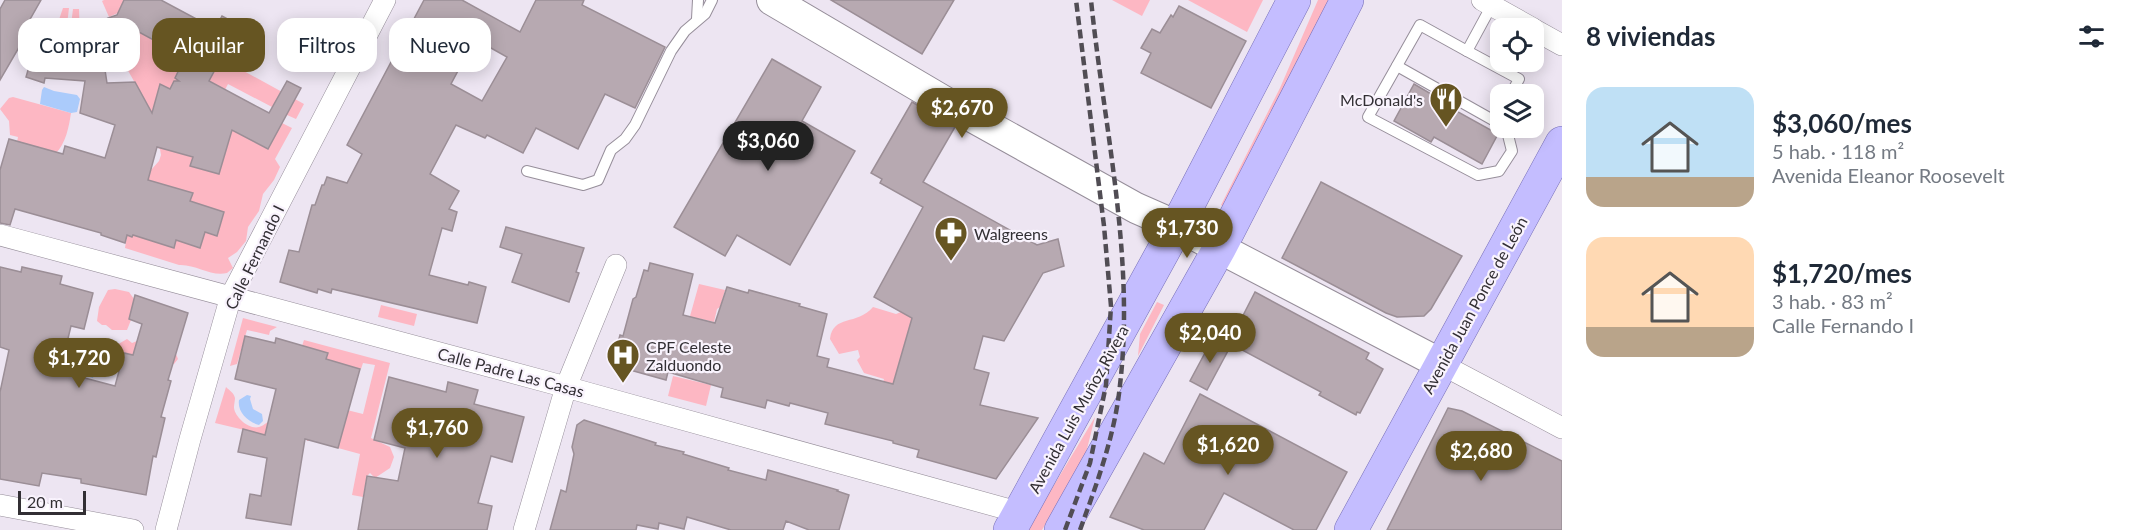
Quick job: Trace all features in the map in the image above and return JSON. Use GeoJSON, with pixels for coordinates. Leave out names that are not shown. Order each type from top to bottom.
{"type":"FeatureCollection","features":[{"type":"Feature","properties":{"kind":"main road","name":"Avenida Luis Muñoz Rivera"},"geometry":{"type":"LineString","coordinates":[[1016,521],[1177,226],[1294,0]]}},
{"type":"Feature","properties":{"kind":"main road"},"geometry":{"type":"LineString","coordinates":[[1070,528],[1219,249],[1347,0]]}},
{"type":"Feature","properties":{"kind":"main road","name":"Avenida Juan Ponce de León"},"geometry":{"type":"LineString","coordinates":[[1351,530],[1562,142]]}},
{"type":"Feature","properties":{"kind":"street","name":"Calle Fernando I"},"geometry":{"type":"LineString","coordinates":[[166,530],[231,296],[385,0]]}},
{"type":"Feature","properties":{"kind":"street"},"geometry":{"type":"LineString","coordinates":[[772,0],[947,103],[1136,208],[1177,226],[1562,428]]}},
{"type":"Feature","properties":{"kind":"street"},"geometry":{"type":"LineString","coordinates":[[1489,2],[1515,18]]}},
{"type":"Feature","properties":{"kind":"street"},"geometry":{"type":"LineString","coordinates":[[1544,35],[1562,45]]}},
{"type":"Feature","properties":{"kind":"street","name":"Calle Padre Las Casas"},"geometry":{"type":"LineString","coordinates":[[0,235],[566,387],[1016,521]]}},
{"type":"Feature","properties":{"kind":"street"},"geometry":{"type":"LineString","coordinates":[[525,530],[566,387],[615,265]]}},
{"type":"Feature","properties":{"kind":"street"},"geometry":{"type":"LineString","coordinates":[[0,505],[133,530]]}},
{"type":"Feature","properties":{"kind":"lane"},"geometry":{"type":"LineString","coordinates":[[697,19],[698,0]]}},
{"type":"Feature","properties":{"kind":"lane"},"geometry":{"type":"LineString","coordinates":[[527,171],[583,185],[598,180],[611,150],[625,140],[635,125],[671,51],[685,32],[705,14],[712,0]]}},
{"type":"Feature","properties":{"kind":"lane"},"geometry":{"type":"LineString","coordinates":[[1467,51],[1489,2]]}},
{"type":"Feature","properties":{"kind":"lane"},"geometry":{"type":"LineString","coordinates":[[1509,138],[1512,151],[1499,171],[1478,175],[1368,117],[1420,25],[1520,79],[1517,84]]}},
{"type":"Feature","properties":{"kind":"lane"},"geometry":{"type":"LineString","coordinates":[[1397,66],[1490,117]]}},
{"type":"Feature","properties":{"kind":"shaded area"},"geometry":{"type":"Polygon","coordinates":[[[124,0],[120,12],[109,17],[102,1],[124,0]]]}},
{"type":"Feature","properties":{"kind":"shaded area"},"geometry":{"type":"Polygon","coordinates":[[[1112,0],[1150,0],[1142,16],[1112,0]]]}},
{"type":"Feature","properties":{"kind":"shaded area"},"geometry":{"type":"Polygon","coordinates":[[[1188,0],[1263,0],[1247,32],[1188,0]]]}},
{"type":"Feature","properties":{"kind":"shaded area"},"geometry":{"type":"Polygon","coordinates":[[[1318,0],[1330,0],[1224,207],[1221,205],[1280,88],[1318,0]]]}},
{"type":"Feature","properties":{"kind":"shaded area"},"geometry":{"type":"Polygon","coordinates":[[[63,8],[69,8],[68,18],[60,18],[63,8]]]}},
{"type":"Feature","properties":{"kind":"shaded area"},"geometry":{"type":"Polygon","coordinates":[[[73,9],[79,9],[79,18],[72,18],[73,9]]]}},
{"type":"Feature","properties":{"kind":"shaded area"},"geometry":{"type":"Polygon","coordinates":[[[140,33],[152,40],[152,72],[246,72],[304,104],[296,119],[287,115],[275,103],[272,107],[228,84],[214,111],[232,130],[268,149],[282,123],[292,128],[275,159],[280,167],[274,180],[263,194],[259,211],[248,227],[246,241],[237,252],[228,258],[233,268],[227,273],[215,273],[179,265],[125,248],[127,235],[132,236],[151,170],[161,155],[160,149],[154,146],[160,85],[152,113],[129,72],[140,72],[140,33]]]}},
{"type":"Feature","properties":{"kind":"shaded area"},"geometry":{"type":"Polygon","coordinates":[[[13,97],[71,113],[64,140],[55,154],[17,142],[18,137],[10,135],[9,121],[0,109],[9,98],[13,97]]]}},
{"type":"Feature","properties":{"kind":"shaded area"},"geometry":{"type":"Polygon","coordinates":[[[699,284],[725,290],[714,322],[697,318],[685,334],[699,284]]]}},
{"type":"Feature","properties":{"kind":"shaded area"},"geometry":{"type":"Polygon","coordinates":[[[108,290],[129,292],[134,299],[127,330],[112,330],[97,321],[99,307],[108,290]]]}},
{"type":"Feature","properties":{"kind":"shaded area"},"geometry":{"type":"Polygon","coordinates":[[[1157,302],[1164,305],[1138,356],[1140,334],[1157,302]]]}},
{"type":"Feature","properties":{"kind":"shaded area"},"geometry":{"type":"Polygon","coordinates":[[[381,305],[417,314],[414,326],[378,317],[381,305]]]}},
{"type":"Feature","properties":{"kind":"shaded area"},"geometry":{"type":"Polygon","coordinates":[[[873,307],[896,314],[901,312],[946,325],[911,379],[895,376],[893,384],[877,406],[884,379],[864,373],[857,360],[860,357],[858,350],[839,354],[830,339],[836,326],[867,313],[873,307]]]}},
{"type":"Feature","properties":{"kind":"shaded area"},"geometry":{"type":"Polygon","coordinates":[[[243,318],[277,327],[270,331],[269,335],[247,330],[237,364],[230,366],[243,318]]]}},
{"type":"Feature","properties":{"kind":"shaded area"},"geometry":{"type":"Polygon","coordinates":[[[127,339],[132,343],[137,341],[176,354],[178,359],[174,364],[167,365],[116,351],[115,346],[127,339]]]}},
{"type":"Feature","properties":{"kind":"shaded area"},"geometry":{"type":"Polygon","coordinates":[[[304,340],[390,363],[371,438],[390,447],[394,457],[390,468],[375,478],[370,473],[367,476],[363,497],[352,495],[360,454],[338,448],[342,432],[319,441],[307,441],[307,433],[328,353],[302,346],[304,340]],[[363,363],[361,369],[349,366],[339,408],[363,414],[375,365],[363,363]]]}},
{"type":"Feature","properties":{"kind":"shaded area"},"geometry":{"type":"Polygon","coordinates":[[[673,376],[711,385],[706,406],[668,396],[673,376]]]}},
{"type":"Feature","properties":{"kind":"shaded area"},"geometry":{"type":"Polygon","coordinates":[[[226,387],[233,393],[235,412],[243,422],[251,427],[260,427],[268,422],[265,435],[215,423],[226,387]]]}},
{"type":"Feature","properties":{"kind":"shaded area"},"geometry":{"type":"Polygon","coordinates":[[[1095,417],[1085,457],[1042,530],[1027,530],[1095,417]]]}},
{"type":"Feature","properties":{"kind":"water"},"geometry":{"type":"Polygon","coordinates":[[[44,87],[77,95],[80,99],[77,112],[71,113],[40,104],[44,87]]]}},
{"type":"Feature","properties":{"kind":"water"},"geometry":{"type":"Polygon","coordinates":[[[88,345],[102,349],[93,378],[80,374],[88,345]]]}},
{"type":"Feature","properties":{"kind":"water"},"geometry":{"type":"Polygon","coordinates":[[[247,395],[251,396],[253,409],[262,414],[263,421],[259,425],[247,419],[240,409],[239,400],[247,395]]]}},
{"type":"Feature","properties":{"kind":"building"},"geometry":{"type":"Polygon","coordinates":[[[5,0],[41,0],[31,18],[18,18],[18,49],[0,80],[0,9],[5,0]]]}},
{"type":"Feature","properties":{"kind":"building"},"geometry":{"type":"Polygon","coordinates":[[[124,0],[161,0],[195,18],[152,18],[152,39],[140,33],[140,18],[108,18],[117,15],[124,0]]]}},
{"type":"Feature","properties":{"kind":"building"},"geometry":{"type":"Polygon","coordinates":[[[424,0],[462,0],[520,32],[536,0],[584,0],[582,5],[665,47],[635,108],[605,94],[578,149],[536,128],[523,153],[487,135],[485,138],[456,125],[430,174],[459,191],[449,209],[457,212],[452,231],[442,228],[429,275],[486,287],[477,323],[332,289],[331,293],[318,289],[317,293],[280,282],[289,250],[299,252],[312,205],[315,205],[327,177],[347,183],[362,154],[347,145],[389,66],[389,72],[457,72],[451,84],[482,101],[507,57],[491,48],[491,18],[414,18],[424,0]]]}},
{"type":"Feature","properties":{"kind":"building"},"geometry":{"type":"Polygon","coordinates":[[[831,0],[954,0],[922,54],[831,0]]]}},
{"type":"Feature","properties":{"kind":"building"},"geometry":{"type":"Polygon","coordinates":[[[1179,6],[1246,41],[1211,108],[1141,73],[1151,53],[1141,48],[1152,29],[1160,33],[1179,6]]]}},
{"type":"Feature","properties":{"kind":"building"},"geometry":{"type":"Polygon","coordinates":[[[772,59],[821,87],[802,121],[855,151],[790,265],[737,235],[725,256],[674,227],[772,59]]]}},
{"type":"Feature","properties":{"kind":"building"},"geometry":{"type":"Polygon","coordinates":[[[27,72],[105,72],[107,83],[135,82],[152,113],[160,84],[170,89],[174,81],[179,81],[175,78],[178,72],[214,72],[209,81],[269,113],[287,81],[301,88],[268,149],[232,130],[219,174],[190,166],[193,157],[157,147],[148,180],[193,193],[190,201],[224,212],[217,236],[205,232],[200,248],[176,240],[174,248],[133,235],[132,237],[127,235],[125,243],[101,235],[101,233],[15,209],[10,225],[0,223],[0,170],[9,139],[63,154],[65,146],[105,158],[115,125],[80,113],[85,81],[45,78],[44,83],[26,77],[27,72]]]}},
{"type":"Feature","properties":{"kind":"building","name":"McDonald's"},"geometry":{"type":"Polygon","coordinates":[[[1414,84],[1490,130],[1490,138],[1496,138],[1482,164],[1434,137],[1431,142],[1394,121],[1414,84]]]}},
{"type":"Feature","properties":{"kind":"building"},"geometry":{"type":"Polygon","coordinates":[[[912,102],[955,127],[923,182],[1037,245],[1058,239],[1064,266],[1043,273],[1004,341],[983,336],[974,369],[989,373],[980,405],[1038,418],[996,479],[917,457],[919,450],[893,443],[893,441],[825,424],[828,413],[790,403],[789,406],[767,400],[765,408],[721,397],[723,388],[668,372],[666,380],[612,365],[633,299],[636,297],[644,270],[648,271],[650,263],[693,274],[683,315],[715,323],[727,287],[748,293],[749,290],[827,314],[817,356],[829,359],[827,367],[893,384],[912,318],[874,297],[923,207],[880,183],[882,179],[871,173],[912,102]]]}},
{"type":"Feature","properties":{"kind":"building"},"geometry":{"type":"Polygon","coordinates":[[[1321,182],[1462,256],[1431,309],[1424,316],[1397,317],[1386,313],[1282,258],[1321,182]]]}},
{"type":"Feature","properties":{"kind":"building"},"geometry":{"type":"Polygon","coordinates":[[[506,227],[584,248],[576,272],[579,273],[569,302],[512,282],[522,254],[500,247],[506,227]]]}},
{"type":"Feature","properties":{"kind":"building"},"geometry":{"type":"Polygon","coordinates":[[[0,267],[21,272],[22,267],[62,276],[60,284],[93,293],[84,329],[71,326],[62,363],[79,366],[77,376],[115,386],[124,353],[133,355],[142,324],[129,319],[135,295],[188,313],[168,380],[171,381],[161,417],[165,418],[156,457],[153,456],[146,495],[81,483],[81,479],[42,473],[39,486],[0,479],[0,392],[9,350],[0,347],[0,267]]]}},
{"type":"Feature","properties":{"kind":"building"},"geometry":{"type":"Polygon","coordinates":[[[1255,292],[1369,353],[1366,359],[1383,369],[1360,413],[1357,412],[1356,415],[1319,395],[1321,392],[1229,343],[1255,292]]]}},
{"type":"Feature","properties":{"kind":"building"},"geometry":{"type":"Polygon","coordinates":[[[245,336],[275,343],[276,338],[328,353],[326,359],[360,369],[338,448],[305,439],[291,525],[246,518],[250,494],[261,496],[267,458],[238,452],[243,429],[265,435],[276,389],[235,379],[245,336]]]}},
{"type":"Feature","properties":{"kind":"building"},"geometry":{"type":"Polygon","coordinates":[[[1213,338],[1230,347],[1207,390],[1190,381],[1213,338]]]}},
{"type":"Feature","properties":{"kind":"building"},"geometry":{"type":"Polygon","coordinates":[[[389,377],[446,392],[448,382],[478,390],[474,404],[524,417],[512,462],[491,456],[478,503],[492,506],[487,530],[358,530],[367,476],[398,481],[405,448],[374,440],[389,377]]]}},
{"type":"Feature","properties":{"kind":"building"},"geometry":{"type":"Polygon","coordinates":[[[1200,394],[1347,472],[1316,530],[1294,530],[1224,493],[1204,530],[1144,530],[1110,517],[1144,453],[1164,464],[1200,394]]]}},
{"type":"Feature","properties":{"kind":"building"},"geometry":{"type":"Polygon","coordinates":[[[1448,408],[1462,411],[1562,461],[1562,530],[1387,530],[1448,408]]]}},
{"type":"Feature","properties":{"kind":"building"},"geometry":{"type":"Polygon","coordinates":[[[584,420],[656,443],[655,445],[684,452],[683,454],[729,468],[728,470],[766,480],[768,470],[838,490],[849,495],[839,530],[809,530],[786,521],[783,530],[731,530],[687,517],[684,529],[659,523],[658,529],[637,525],[636,530],[550,530],[561,490],[566,492],[577,425],[584,420]]]}},
{"type":"Feature","properties":{"kind":"railway"},"geometry":{"type":"LineString","coordinates":[[1065,530],[1090,463],[1106,385],[1111,306],[1104,226],[1076,0]]}},
{"type":"Feature","properties":{"kind":"railway"},"geometry":{"type":"LineString","coordinates":[[1080,530],[1093,495],[1114,422],[1118,404],[1124,337],[1121,241],[1091,0]]}},
{"type":"Feature","properties":{"kind":"place","name":"McDonald's"},"geometry":{"type":"Point","coordinates":[1446,128]}},
{"type":"Feature","properties":{"kind":"place","name":"Walgreens"},"geometry":{"type":"Point","coordinates":[951,262]}},
{"type":"Feature","properties":{"kind":"place","name":"CPF Celeste Zalduondo"},"geometry":{"type":"Point","coordinates":[623,384]}}]}
